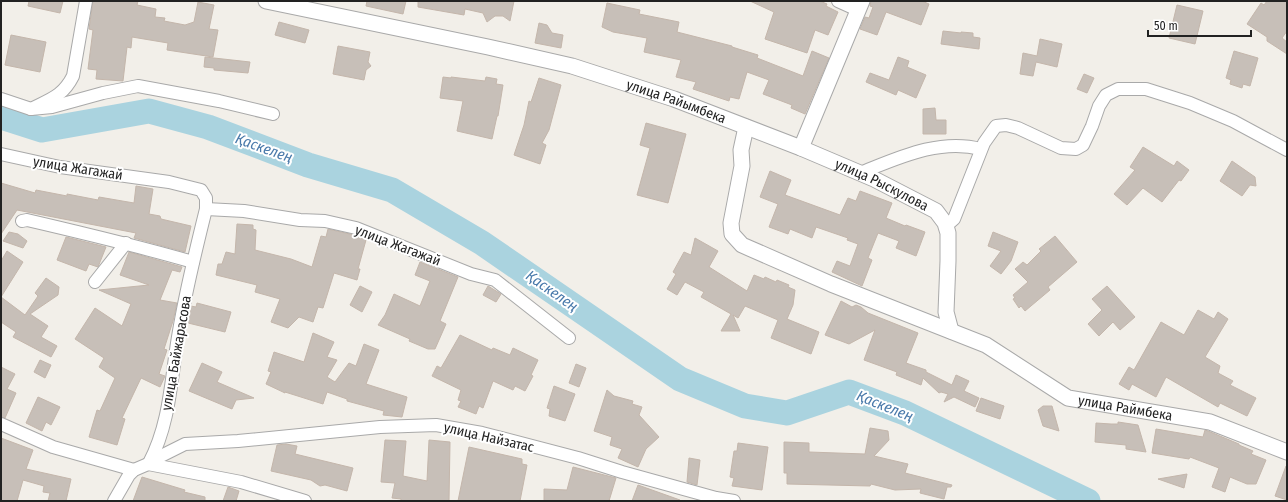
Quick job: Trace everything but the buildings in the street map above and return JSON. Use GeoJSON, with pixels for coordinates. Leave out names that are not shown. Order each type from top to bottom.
{"type":"FeatureCollection","features":[{"type":"Feature","properties":{"kind":"street"},"geometry":{"type":"LineString","coordinates":[[31,109],[62,92],[68,86],[73,76],[86,1]]}},
{"type":"Feature","properties":{"kind":"street","name":"улица Райымбека"},"geometry":{"type":"LineString","coordinates":[[266,1],[572,66],[674,99],[746,128]]}},
{"type":"Feature","properties":{"kind":"street"},"geometry":{"type":"LineString","coordinates":[[801,148],[860,6],[838,1]]}},
{"type":"Feature","properties":{"kind":"street"},"geometry":{"type":"LineString","coordinates":[[1,100],[31,109],[52,107],[103,93],[138,86],[219,101],[273,114]]}},
{"type":"Feature","properties":{"kind":"street"},"geometry":{"type":"LineString","coordinates":[[951,331],[946,312],[948,261],[948,233],[946,226],[954,219],[984,142],[996,126],[1006,125],[1018,128],[1061,148],[1076,149],[1083,145],[1099,106],[1106,94],[1118,90],[1146,89],[1190,103],[1233,121],[1287,150]]}},
{"type":"Feature","properties":{"kind":"street"},"geometry":{"type":"LineString","coordinates":[[746,128],[741,150],[742,166],[731,223],[732,234],[742,245],[831,284],[951,331]]}},
{"type":"Feature","properties":{"kind":"street","name":"улица Рыскулова"},"geometry":{"type":"LineString","coordinates":[[746,128],[801,148],[874,178],[936,212],[946,226]]}},
{"type":"Feature","properties":{"kind":"street"},"geometry":{"type":"LineString","coordinates":[[860,173],[921,150],[948,146],[970,146],[981,149]]}},
{"type":"Feature","properties":{"kind":"street","name":"улица Жагажай"},"geometry":{"type":"LineString","coordinates":[[1,154],[60,167],[162,181],[201,190]]}},
{"type":"Feature","properties":{"kind":"street","name":"улица Байжарасова"},"geometry":{"type":"LineString","coordinates":[[148,464],[157,445],[170,398],[179,331],[193,262],[206,209],[206,198],[201,190]]}},
{"type":"Feature","properties":{"kind":"street","name":"улица Жагажай"},"geometry":{"type":"LineString","coordinates":[[206,209],[244,212],[300,220],[325,221],[356,228],[471,274],[495,280],[569,338]]}},
{"type":"Feature","properties":{"kind":"street"},"geometry":{"type":"LineString","coordinates":[[22,221],[27,220],[126,243],[193,262]]}},
{"type":"Feature","properties":{"kind":"street"},"geometry":{"type":"LineString","coordinates":[[95,282],[126,243]]}},
{"type":"Feature","properties":{"kind":"street","name":"улица Раймбека"},"geometry":{"type":"LineString","coordinates":[[951,331],[986,345],[1068,398],[1210,422],[1287,452]]}},
{"type":"Feature","properties":{"kind":"street"},"geometry":{"type":"LineString","coordinates":[[1,424],[53,447],[134,470]]}},
{"type":"Feature","properties":{"kind":"street","name":"улица Найзатас"},"geometry":{"type":"LineString","coordinates":[[148,464],[185,444],[238,441],[380,428],[436,425],[482,434],[578,458],[716,498],[734,501]]}},
{"type":"Feature","properties":{"kind":"street"},"geometry":{"type":"LineString","coordinates":[[114,501],[129,475],[134,470],[148,464],[241,482],[305,501]]}},
{"type":"Feature","properties":{"kind":"waterway","name":"Қаскелең"},"geometry":{"type":"LineString","coordinates":[[1,117],[42,130],[149,111],[208,127],[308,165],[392,190],[482,243],[680,379],[745,406],[787,413],[849,392],[905,413],[1088,501]]}}]}
